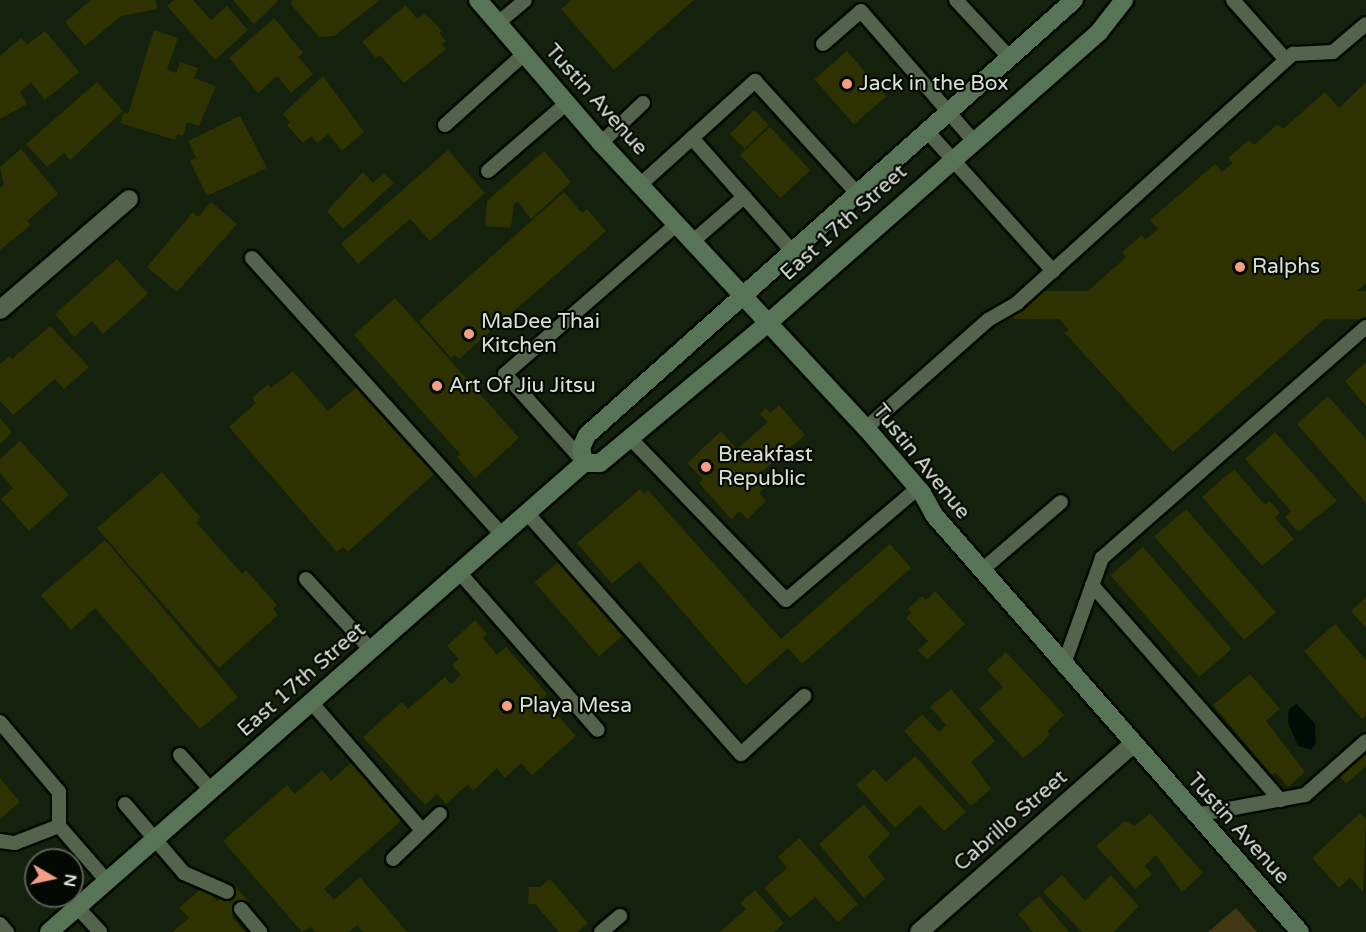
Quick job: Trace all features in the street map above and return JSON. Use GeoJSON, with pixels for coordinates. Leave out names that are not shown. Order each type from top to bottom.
{"type":"FeatureCollection","features":[{"type":"Feature","properties":{"kind":"main road","name":"Tustin Avenue"},"geometry":{"type":"LineString","coordinates":[[478,0],[602,143],[866,428],[918,488],[934,515],[1300,932]]}},
{"type":"Feature","properties":{"kind":"main road","name":"East 17th Street"},"geometry":{"type":"LineString","coordinates":[[584,463],[581,448],[587,435],[741,294],[1074,0]]}},
{"type":"Feature","properties":{"kind":"main road","name":"East 17th Street"},"geometry":{"type":"LineString","coordinates":[[84,901],[584,463],[600,463],[768,323],[972,139],[1099,32],[1124,0]]}},
{"type":"Feature","properties":{"kind":"main road","name":"East 17th Street"},"geometry":{"type":"LineString","coordinates":[[49,932],[76,908]]}},
{"type":"Feature","properties":{"kind":"street"},"geometry":{"type":"LineString","coordinates":[[0,310],[129,199]]}},
{"type":"Feature","properties":{"kind":"street","name":"Cabrillo Street"},"geometry":{"type":"LineString","coordinates":[[919,932],[1133,744]]}},
{"type":"Feature","properties":{"kind":"lane"},"geometry":{"type":"LineString","coordinates":[[498,23],[525,0]]}},
{"type":"Feature","properties":{"kind":"lane"},"geometry":{"type":"LineString","coordinates":[[956,0],[1009,57]]}},
{"type":"Feature","properties":{"kind":"lane"},"geometry":{"type":"LineString","coordinates":[[1233,0],[1286,60]]}},
{"type":"Feature","properties":{"kind":"lane"},"geometry":{"type":"LineString","coordinates":[[823,44],[861,11],[972,139]]}},
{"type":"Feature","properties":{"kind":"lane"},"geometry":{"type":"LineString","coordinates":[[866,428],[988,320],[1017,303],[1293,54],[1333,52],[1366,24]]}},
{"type":"Feature","properties":{"kind":"lane"},"geometry":{"type":"LineString","coordinates":[[445,125],[524,54]]}},
{"type":"Feature","properties":{"kind":"lane"},"geometry":{"type":"LineString","coordinates":[[641,184],[755,81],[856,192]]}},
{"type":"Feature","properties":{"kind":"lane"},"geometry":{"type":"LineString","coordinates":[[602,143],[643,102]]}},
{"type":"Feature","properties":{"kind":"lane"},"geometry":{"type":"LineString","coordinates":[[488,171],[567,103]]}},
{"type":"Feature","properties":{"kind":"lane"},"geometry":{"type":"LineString","coordinates":[[926,130],[950,160],[1053,271]]}},
{"type":"Feature","properties":{"kind":"lane"},"geometry":{"type":"LineString","coordinates":[[692,138],[791,250]]}},
{"type":"Feature","properties":{"kind":"lane"},"geometry":{"type":"LineString","coordinates":[[692,242],[744,197]]}},
{"type":"Feature","properties":{"kind":"lane"},"geometry":{"type":"LineString","coordinates":[[584,463],[505,374],[677,224]]}},
{"type":"Feature","properties":{"kind":"lane"},"geometry":{"type":"LineString","coordinates":[[252,258],[502,535]]}},
{"type":"Feature","properties":{"kind":"lane"},"geometry":{"type":"LineString","coordinates":[[1064,664],[1102,558],[1366,327]]}},
{"type":"Feature","properties":{"kind":"lane"},"geometry":{"type":"LineString","coordinates":[[631,439],[786,600],[918,488]]}},
{"type":"Feature","properties":{"kind":"lane"},"geometry":{"type":"LineString","coordinates":[[982,570],[1060,502]]}},
{"type":"Feature","properties":{"kind":"lane"},"geometry":{"type":"LineString","coordinates":[[527,513],[741,754],[804,696]]}},
{"type":"Feature","properties":{"kind":"lane"},"geometry":{"type":"LineString","coordinates":[[459,572],[598,730]]}},
{"type":"Feature","properties":{"kind":"lane"},"geometry":{"type":"LineString","coordinates":[[306,579],[371,650]]}},
{"type":"Feature","properties":{"kind":"lane"},"geometry":{"type":"LineString","coordinates":[[1092,585],[1280,800]]}},
{"type":"Feature","properties":{"kind":"lane"},"geometry":{"type":"LineString","coordinates":[[311,702],[422,830]]}},
{"type":"Feature","properties":{"kind":"lane"},"geometry":{"type":"LineString","coordinates":[[0,722],[59,792],[59,825],[107,881]]}},
{"type":"Feature","properties":{"kind":"lane"},"geometry":{"type":"LineString","coordinates":[[1196,815],[1305,795],[1366,741]]}},
{"type":"Feature","properties":{"kind":"lane"},"geometry":{"type":"LineString","coordinates":[[180,755],[211,790]]}},
{"type":"Feature","properties":{"kind":"lane"},"geometry":{"type":"LineString","coordinates":[[125,804],[184,873],[227,892]]}},
{"type":"Feature","properties":{"kind":"lane"},"geometry":{"type":"LineString","coordinates":[[393,859],[440,814]]}},
{"type":"Feature","properties":{"kind":"lane"},"geometry":{"type":"LineString","coordinates":[[0,841],[15,843],[59,825]]}},
{"type":"Feature","properties":{"kind":"lane"},"geometry":{"type":"LineString","coordinates":[[78,908],[100,932]]}},
{"type":"Feature","properties":{"kind":"lane"},"geometry":{"type":"LineString","coordinates":[[241,909],[260,932]]}},
{"type":"Feature","properties":{"kind":"lane"},"geometry":{"type":"LineString","coordinates":[[601,932],[620,916]]}},
{"type":"Feature","properties":{"kind":"lane"},"geometry":{"type":"LineString","coordinates":[[0,924],[7,932]]}},
{"type":"Feature","properties":{"kind":"shaded area"},"geometry":{"type":"Polygon","coordinates":[[[1297,704],[1315,724],[1316,743],[1311,750],[1298,746],[1288,722],[1289,709],[1297,704]]]}},
{"type":"Feature","properties":{"kind":"shaded area"},"geometry":{"type":"Polygon","coordinates":[[[1236,908],[1257,932],[1208,932],[1236,908]]]}},
{"type":"Feature","properties":{"kind":"building"},"geometry":{"type":"Polygon","coordinates":[[[91,0],[156,0],[157,9],[121,16],[85,46],[65,22],[91,0]]]}},
{"type":"Feature","properties":{"kind":"building"},"geometry":{"type":"Polygon","coordinates":[[[174,0],[193,0],[211,20],[227,6],[248,30],[215,60],[167,6],[174,0]]]}},
{"type":"Feature","properties":{"kind":"building"},"geometry":{"type":"Polygon","coordinates":[[[233,0],[279,0],[254,24],[233,0]]]}},
{"type":"Feature","properties":{"kind":"building"},"geometry":{"type":"Polygon","coordinates":[[[293,0],[380,0],[334,36],[319,37],[290,3],[293,0]]]}},
{"type":"Feature","properties":{"kind":"building"},"geometry":{"type":"Polygon","coordinates":[[[572,0],[694,0],[614,70],[561,9],[572,0]]]}},
{"type":"Feature","properties":{"kind":"building"},"geometry":{"type":"Polygon","coordinates":[[[406,5],[417,19],[424,14],[442,31],[439,33],[446,41],[442,44],[446,49],[404,83],[380,55],[376,58],[362,42],[406,5]]]}},
{"type":"Feature","properties":{"kind":"building"},"geometry":{"type":"Polygon","coordinates":[[[274,18],[303,53],[298,57],[313,74],[291,93],[277,76],[258,93],[229,58],[274,18]]]}},
{"type":"Feature","properties":{"kind":"building"},"geometry":{"type":"Polygon","coordinates":[[[154,30],[178,38],[167,69],[176,73],[180,62],[198,68],[194,78],[216,86],[199,126],[187,122],[183,136],[177,134],[175,140],[120,123],[124,112],[128,114],[154,30]]]}},
{"type":"Feature","properties":{"kind":"building"},"geometry":{"type":"Polygon","coordinates":[[[45,31],[79,72],[45,100],[31,82],[20,92],[27,104],[0,119],[0,56],[21,38],[27,45],[45,31]]]}},
{"type":"Feature","properties":{"kind":"building","name":"Jack in the Box"},"geometry":{"type":"Polygon","coordinates":[[[847,51],[886,96],[854,124],[815,79],[847,51]]]}},
{"type":"Feature","properties":{"kind":"building"},"geometry":{"type":"Polygon","coordinates":[[[323,76],[364,132],[342,151],[328,134],[318,143],[311,136],[303,143],[287,125],[290,122],[283,114],[323,76]]]}},
{"type":"Feature","properties":{"kind":"building"},"geometry":{"type":"Polygon","coordinates":[[[97,82],[123,111],[70,160],[64,153],[47,167],[26,144],[97,82]]]}},
{"type":"Feature","properties":{"kind":"building","name":"Ralphs"},"geometry":{"type":"Polygon","coordinates":[[[1366,82],[1366,283],[1173,452],[1065,333],[1069,330],[1058,318],[1126,257],[1122,252],[1142,235],[1145,240],[1158,229],[1150,220],[1215,164],[1222,172],[1233,163],[1228,158],[1249,140],[1254,145],[1278,124],[1283,129],[1325,92],[1339,108],[1366,82]]]}},
{"type":"Feature","properties":{"kind":"building"},"geometry":{"type":"Polygon","coordinates":[[[754,110],[769,125],[745,149],[730,134],[754,110]]]}},
{"type":"Feature","properties":{"kind":"building"},"geometry":{"type":"Polygon","coordinates":[[[240,116],[267,168],[207,196],[190,161],[196,158],[188,141],[240,116]]]}},
{"type":"Feature","properties":{"kind":"building"},"geometry":{"type":"Polygon","coordinates":[[[770,127],[810,170],[780,198],[740,155],[770,127]]]}},
{"type":"Feature","properties":{"kind":"building"},"geometry":{"type":"Polygon","coordinates":[[[21,149],[58,194],[27,221],[31,225],[0,250],[0,188],[4,185],[0,167],[21,149]]]}},
{"type":"Feature","properties":{"kind":"building"},"geometry":{"type":"Polygon","coordinates":[[[448,150],[485,193],[430,241],[410,219],[358,264],[341,244],[448,150]]]}},
{"type":"Feature","properties":{"kind":"building"},"geometry":{"type":"Polygon","coordinates":[[[544,151],[571,182],[531,219],[518,202],[514,203],[511,228],[485,226],[487,201],[544,151]]]}},
{"type":"Feature","properties":{"kind":"building"},"geometry":{"type":"Polygon","coordinates":[[[363,172],[373,183],[384,173],[394,183],[343,229],[327,211],[363,172]]]}},
{"type":"Feature","properties":{"kind":"building"},"geometry":{"type":"Polygon","coordinates":[[[564,192],[582,213],[587,209],[606,231],[459,359],[455,355],[451,358],[419,321],[564,192]]]}},
{"type":"Feature","properties":{"kind":"building"},"geometry":{"type":"Polygon","coordinates":[[[211,202],[237,224],[177,292],[147,267],[193,212],[198,217],[211,202]]]}},
{"type":"Feature","properties":{"kind":"building"},"geometry":{"type":"Polygon","coordinates":[[[117,259],[148,294],[103,334],[92,321],[74,337],[55,314],[117,259]]]}},
{"type":"Feature","properties":{"kind":"building"},"geometry":{"type":"Polygon","coordinates":[[[1014,291],[1366,291],[1366,319],[1014,319],[1014,291]]]}},
{"type":"Feature","properties":{"kind":"building","name":"Art Of Jiu Jitsu"},"geometry":{"type":"Polygon","coordinates":[[[395,298],[519,438],[475,478],[457,457],[460,454],[354,335],[395,298]]]}},
{"type":"Feature","properties":{"kind":"building"},"geometry":{"type":"Polygon","coordinates":[[[50,326],[89,367],[64,389],[55,379],[13,415],[0,401],[0,364],[10,356],[12,359],[50,326]]]}},
{"type":"Feature","properties":{"kind":"building"},"geometry":{"type":"Polygon","coordinates":[[[1366,362],[1366,406],[1345,381],[1366,362]]]}},
{"type":"Feature","properties":{"kind":"building"},"geometry":{"type":"Polygon","coordinates":[[[293,371],[328,411],[360,384],[434,474],[348,552],[343,547],[337,552],[229,427],[256,403],[252,398],[268,384],[271,388],[293,371]]]}},
{"type":"Feature","properties":{"kind":"building"},"geometry":{"type":"Polygon","coordinates":[[[1328,396],[1366,439],[1366,503],[1297,424],[1328,396]]]}},
{"type":"Feature","properties":{"kind":"building"},"geometry":{"type":"Polygon","coordinates":[[[779,405],[805,435],[759,474],[768,485],[759,493],[766,501],[747,519],[740,511],[731,519],[699,483],[703,479],[687,463],[721,431],[737,449],[768,422],[760,414],[766,408],[770,413],[779,405]]]}},
{"type":"Feature","properties":{"kind":"building"},"geometry":{"type":"Polygon","coordinates":[[[0,418],[12,432],[0,444],[0,418]]]}},
{"type":"Feature","properties":{"kind":"building"},"geometry":{"type":"Polygon","coordinates":[[[1275,432],[1337,501],[1298,532],[1285,517],[1291,511],[1245,459],[1275,432]]]}},
{"type":"Feature","properties":{"kind":"building"},"geometry":{"type":"Polygon","coordinates":[[[20,441],[69,495],[29,531],[1,499],[13,488],[0,473],[0,459],[20,441]]]}},
{"type":"Feature","properties":{"kind":"building"},"geometry":{"type":"Polygon","coordinates":[[[1234,469],[1265,505],[1270,501],[1280,513],[1275,518],[1294,539],[1262,566],[1202,497],[1234,469]]]}},
{"type":"Feature","properties":{"kind":"building"},"geometry":{"type":"Polygon","coordinates":[[[162,472],[201,518],[196,522],[242,574],[246,570],[277,605],[273,609],[278,615],[219,668],[97,528],[162,472]]]}},
{"type":"Feature","properties":{"kind":"building"},"geometry":{"type":"Polygon","coordinates":[[[640,489],[644,494],[648,490],[781,639],[890,544],[911,568],[802,664],[788,648],[746,685],[639,561],[612,584],[577,543],[640,489]]]}},
{"type":"Feature","properties":{"kind":"building"},"geometry":{"type":"Polygon","coordinates":[[[1186,509],[1276,612],[1244,640],[1154,537],[1186,509]]]}},
{"type":"Feature","properties":{"kind":"building"},"geometry":{"type":"Polygon","coordinates":[[[105,540],[238,697],[200,729],[95,608],[71,630],[41,595],[105,540]]]}},
{"type":"Feature","properties":{"kind":"building"},"geometry":{"type":"Polygon","coordinates":[[[1143,547],[1232,649],[1199,677],[1111,575],[1143,547]]]}},
{"type":"Feature","properties":{"kind":"building"},"geometry":{"type":"Polygon","coordinates":[[[558,562],[622,636],[599,656],[535,582],[558,562]]]}},
{"type":"Feature","properties":{"kind":"building"},"geometry":{"type":"Polygon","coordinates":[[[935,591],[965,624],[927,660],[918,650],[928,641],[906,618],[911,613],[908,609],[922,596],[926,600],[935,591]]]}},
{"type":"Feature","properties":{"kind":"building"},"geometry":{"type":"Polygon","coordinates":[[[1366,597],[1366,628],[1351,611],[1366,597]]]}},
{"type":"Feature","properties":{"kind":"building"},"geometry":{"type":"Polygon","coordinates":[[[475,620],[487,634],[482,638],[497,655],[506,647],[547,694],[539,702],[550,714],[554,711],[576,736],[532,775],[521,763],[505,778],[497,768],[473,791],[468,784],[446,804],[437,794],[425,805],[363,737],[402,702],[408,709],[445,677],[451,684],[461,675],[452,665],[459,659],[447,646],[475,620]]]}},
{"type":"Feature","properties":{"kind":"building"},"geometry":{"type":"Polygon","coordinates":[[[1335,624],[1366,660],[1366,716],[1362,719],[1304,651],[1335,624]]]}},
{"type":"Feature","properties":{"kind":"building"},"geometry":{"type":"Polygon","coordinates":[[[1006,652],[1064,715],[1047,731],[1050,734],[1042,743],[1023,758],[979,709],[1003,687],[987,670],[1006,652]]]}},
{"type":"Feature","properties":{"kind":"building"},"geometry":{"type":"Polygon","coordinates":[[[1250,674],[1280,709],[1266,721],[1305,772],[1288,787],[1275,772],[1272,775],[1213,705],[1250,674]]]}},
{"type":"Feature","properties":{"kind":"building"},"geometry":{"type":"Polygon","coordinates":[[[951,689],[995,741],[971,762],[991,789],[971,806],[904,731],[922,714],[939,732],[946,725],[930,707],[951,689]]]}},
{"type":"Feature","properties":{"kind":"building"},"geometry":{"type":"Polygon","coordinates":[[[1366,744],[1366,766],[1346,784],[1335,771],[1366,744]]]}},
{"type":"Feature","properties":{"kind":"building"},"geometry":{"type":"Polygon","coordinates":[[[915,756],[966,812],[944,831],[920,805],[895,828],[856,785],[874,769],[886,782],[915,756]]]}},
{"type":"Feature","properties":{"kind":"building"},"geometry":{"type":"Polygon","coordinates":[[[353,761],[403,819],[324,889],[334,900],[360,877],[407,932],[363,932],[357,925],[349,932],[316,932],[311,927],[302,932],[223,841],[287,785],[295,794],[322,770],[331,781],[353,761]]]}},
{"type":"Feature","properties":{"kind":"building"},"geometry":{"type":"Polygon","coordinates":[[[0,778],[20,802],[0,819],[0,778]]]}},
{"type":"Feature","properties":{"kind":"building"},"geometry":{"type":"Polygon","coordinates":[[[864,804],[890,834],[868,857],[885,879],[864,898],[819,844],[864,804]]]}},
{"type":"Feature","properties":{"kind":"building"},"geometry":{"type":"Polygon","coordinates":[[[1150,813],[1203,873],[1182,892],[1156,855],[1145,866],[1152,874],[1135,889],[1096,846],[1125,821],[1135,826],[1150,813]]]}},
{"type":"Feature","properties":{"kind":"building"},"geometry":{"type":"Polygon","coordinates":[[[1360,813],[1366,820],[1363,892],[1350,877],[1339,888],[1312,858],[1360,813]]]}},
{"type":"Feature","properties":{"kind":"building"},"geometry":{"type":"Polygon","coordinates":[[[799,838],[858,904],[838,922],[815,897],[790,918],[764,888],[787,868],[778,857],[799,838]]]}},
{"type":"Feature","properties":{"kind":"building"},"geometry":{"type":"Polygon","coordinates":[[[1062,875],[1085,901],[1111,875],[1139,906],[1114,932],[1082,932],[1043,892],[1062,875]]]}},
{"type":"Feature","properties":{"kind":"building"},"geometry":{"type":"Polygon","coordinates":[[[550,879],[588,923],[577,932],[559,932],[535,904],[528,904],[529,887],[540,887],[550,879]]]}},
{"type":"Feature","properties":{"kind":"building"},"geometry":{"type":"Polygon","coordinates":[[[234,885],[249,902],[232,917],[245,932],[173,932],[189,918],[179,908],[204,886],[217,901],[234,885]]]}},
{"type":"Feature","properties":{"kind":"building"},"geometry":{"type":"Polygon","coordinates":[[[755,890],[784,923],[774,932],[720,932],[746,909],[740,903],[755,890]]]}},
{"type":"Feature","properties":{"kind":"building"},"geometry":{"type":"Polygon","coordinates":[[[1039,896],[1069,932],[1033,932],[1018,914],[1039,896]]]}},
{"type":"Feature","properties":{"kind":"place","name":"Jack in the Box"},"geometry":{"type":"Point","coordinates":[847,84]}},
{"type":"Feature","properties":{"kind":"place","name":"Ralphs"},"geometry":{"type":"Point","coordinates":[1240,267]}},
{"type":"Feature","properties":{"kind":"place","name":"MaDee Thai Kitchen"},"geometry":{"type":"Point","coordinates":[469,334]}},
{"type":"Feature","properties":{"kind":"place","name":"Art Of Jiu Jitsu"},"geometry":{"type":"Point","coordinates":[437,386]}},
{"type":"Feature","properties":{"kind":"place","name":"Breakfast Republic"},"geometry":{"type":"Point","coordinates":[706,467]}},
{"type":"Feature","properties":{"kind":"place","name":"Playa Mesa"},"geometry":{"type":"Point","coordinates":[507,706]}}]}
